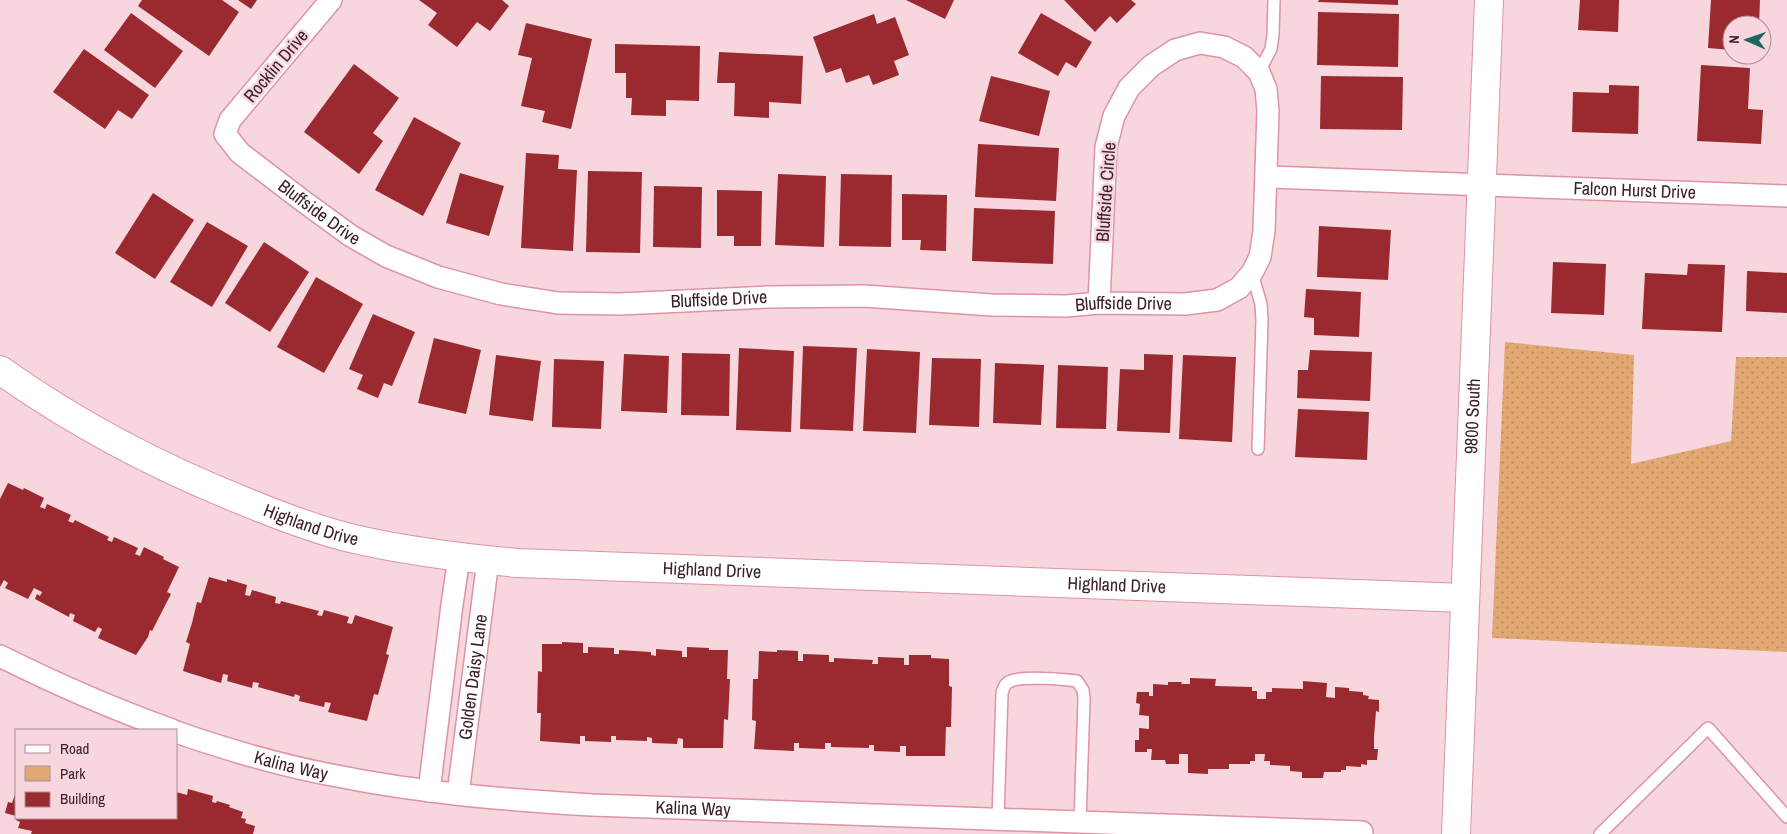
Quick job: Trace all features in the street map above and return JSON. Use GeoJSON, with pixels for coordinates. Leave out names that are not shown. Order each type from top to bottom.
{"type":"FeatureCollection","features":[{"type":"Feature","properties":{"kind":"street","name":"Rocklin Drive"},"geometry":{"type":"LineString","coordinates":[[225,134],[230,120],[331,0]]}},
{"type":"Feature","properties":{"kind":"street","name":"9800 South"},"geometry":{"type":"LineString","coordinates":[[1456,834],[1489,0]]}},
{"type":"Feature","properties":{"kind":"street","name":"Bluffside Circle"},"geometry":{"type":"LineString","coordinates":[[1099,303],[1106,147],[1114,116],[1129,88],[1151,66],[1175,50],[1200,43],[1224,47],[1244,57],[1259,72]]}},
{"type":"Feature","properties":{"kind":"street","name":"Bluffside Drive"},"geometry":{"type":"LineString","coordinates":[[225,134],[240,153],[351,236],[386,256],[438,277],[501,294],[558,303],[620,304],[767,297],[854,296],[992,305],[1185,304],[1217,300],[1239,288],[1252,273],[1260,256],[1264,231],[1268,111],[1266,89],[1259,72]]}},
{"type":"Feature","properties":{"kind":"street"},"geometry":{"type":"LineString","coordinates":[[1266,177],[1481,184]]}},
{"type":"Feature","properties":{"kind":"street","name":"Falcon Hurst Drive"},"geometry":{"type":"LineString","coordinates":[[1481,184],[1787,196]]}},
{"type":"Feature","properties":{"kind":"street","name":"Highland Drive"},"geometry":{"type":"LineString","coordinates":[[0,370],[69,415],[128,448],[221,493],[301,523],[349,537],[405,549],[518,563],[1465,598]]}},
{"type":"Feature","properties":{"kind":"street","name":"Golden Daisy Lane"},"geometry":{"type":"LineString","coordinates":[[429,791],[459,557]]}},
{"type":"Feature","properties":{"kind":"street","name":"Golden Daisy Lane"},"geometry":{"type":"LineString","coordinates":[[458,794],[488,560]]}},
{"type":"Feature","properties":{"kind":"street"},"geometry":{"type":"LineString","coordinates":[[0,656],[76,693],[169,729]]}},
{"type":"Feature","properties":{"kind":"street","name":"Kalina Way"},"geometry":{"type":"LineString","coordinates":[[178,733],[271,761],[337,777],[429,791],[514,801],[1080,821],[1218,830],[1362,832]]}},
{"type":"Feature","properties":{"kind":"lane"},"geometry":{"type":"LineString","coordinates":[[1259,72],[1272,42],[1274,0]]}},
{"type":"Feature","properties":{"kind":"lane"},"geometry":{"type":"LineString","coordinates":[[1252,273],[1261,304],[1262,320],[1258,449]]}},
{"type":"Feature","properties":{"kind":"lane"},"geometry":{"type":"LineString","coordinates":[[998,819],[1002,693],[1005,685],[1012,680],[1065,679],[1077,681],[1083,690],[1084,699],[1080,821]]}},
{"type":"Feature","properties":{"kind":"lane"},"geometry":{"type":"LineString","coordinates":[[1600,834],[1708,728],[1787,817]]}},
{"type":"Feature","properties":{"kind":"green space"},"geometry":{"type":"Polygon","coordinates":[[[1505,342],[1634,355],[1631,464],[1731,441],[1736,357],[1787,357],[1787,652],[1492,638],[1505,342]]]}},
{"type":"Feature","properties":{"kind":"building"},"geometry":{"type":"Polygon","coordinates":[[[142,0],[222,0],[239,12],[209,56],[138,6],[142,0]]]}},
{"type":"Feature","properties":{"kind":"building"},"geometry":{"type":"Polygon","coordinates":[[[238,0],[257,0],[251,9],[238,0]]]}},
{"type":"Feature","properties":{"kind":"building"},"geometry":{"type":"Polygon","coordinates":[[[419,0],[502,0],[509,6],[490,31],[477,22],[457,47],[428,25],[437,13],[419,0]]]}},
{"type":"Feature","properties":{"kind":"building"},"geometry":{"type":"Polygon","coordinates":[[[906,0],[954,0],[945,19],[906,0]]]}},
{"type":"Feature","properties":{"kind":"building"},"geometry":{"type":"Polygon","coordinates":[[[1064,0],[1131,0],[1136,4],[1117,23],[1110,16],[1095,32],[1064,0]]]}},
{"type":"Feature","properties":{"kind":"building"},"geometry":{"type":"Polygon","coordinates":[[[1319,0],[1398,0],[1398,5],[1318,2],[1319,0]]]}},
{"type":"Feature","properties":{"kind":"building"},"geometry":{"type":"Polygon","coordinates":[[[1580,0],[1619,0],[1618,32],[1578,30],[1580,0]]]}},
{"type":"Feature","properties":{"kind":"building"},"geometry":{"type":"Polygon","coordinates":[[[1711,0],[1760,0],[1759,15],[1722,15],[1722,49],[1708,48],[1711,0]]]}},
{"type":"Feature","properties":{"kind":"building"},"geometry":{"type":"Polygon","coordinates":[[[1318,12],[1399,14],[1398,67],[1317,65],[1318,12]]]}},
{"type":"Feature","properties":{"kind":"building"},"geometry":{"type":"Polygon","coordinates":[[[131,13],[183,51],[155,88],[104,50],[131,13]]]}},
{"type":"Feature","properties":{"kind":"building"},"geometry":{"type":"Polygon","coordinates":[[[1041,13],[1092,42],[1076,68],[1066,62],[1058,76],[1018,53],[1041,13]]]}},
{"type":"Feature","properties":{"kind":"building"},"geometry":{"type":"Polygon","coordinates":[[[874,14],[877,24],[895,17],[909,55],[894,61],[899,75],[873,85],[869,75],[846,83],[841,68],[826,73],[813,37],[874,14]]]}},
{"type":"Feature","properties":{"kind":"building"},"geometry":{"type":"Polygon","coordinates":[[[526,23],[592,39],[571,129],[542,122],[545,111],[521,106],[532,58],[518,55],[526,23]]]}},
{"type":"Feature","properties":{"kind":"building"},"geometry":{"type":"Polygon","coordinates":[[[615,44],[700,46],[699,101],[666,100],[666,116],[631,115],[632,98],[626,98],[626,73],[615,73],[615,44]]]}},
{"type":"Feature","properties":{"kind":"building"},"geometry":{"type":"Polygon","coordinates":[[[84,49],[149,95],[132,119],[118,110],[105,129],[53,92],[84,49]]]}},
{"type":"Feature","properties":{"kind":"building"},"geometry":{"type":"Polygon","coordinates":[[[719,52],[803,56],[801,104],[769,102],[769,118],[734,116],[735,83],[717,83],[719,52]]]}},
{"type":"Feature","properties":{"kind":"building"},"geometry":{"type":"Polygon","coordinates":[[[354,64],[399,98],[373,133],[383,141],[359,174],[304,132],[354,64]]]}},
{"type":"Feature","properties":{"kind":"building"},"geometry":{"type":"Polygon","coordinates":[[[1701,65],[1750,68],[1748,109],[1763,110],[1761,144],[1697,141],[1701,65]]]}},
{"type":"Feature","properties":{"kind":"building"},"geometry":{"type":"Polygon","coordinates":[[[991,76],[1050,91],[1039,136],[979,121],[991,76]]]}},
{"type":"Feature","properties":{"kind":"building"},"geometry":{"type":"Polygon","coordinates":[[[1321,76],[1403,77],[1402,130],[1320,129],[1321,76]]]}},
{"type":"Feature","properties":{"kind":"building"},"geometry":{"type":"Polygon","coordinates":[[[1609,85],[1639,86],[1638,134],[1572,132],[1573,92],[1609,93],[1609,85]]]}},
{"type":"Feature","properties":{"kind":"building"},"geometry":{"type":"Polygon","coordinates":[[[414,117],[461,143],[423,216],[375,190],[414,117]]]}},
{"type":"Feature","properties":{"kind":"building"},"geometry":{"type":"Polygon","coordinates":[[[978,144],[1059,148],[1056,201],[975,197],[978,144]]]}},
{"type":"Feature","properties":{"kind":"building"},"geometry":{"type":"Polygon","coordinates":[[[526,153],[559,155],[558,169],[577,170],[573,251],[521,248],[526,153]]]}},
{"type":"Feature","properties":{"kind":"building"},"geometry":{"type":"Polygon","coordinates":[[[588,171],[642,172],[640,253],[586,252],[588,171]]]}},
{"type":"Feature","properties":{"kind":"building"},"geometry":{"type":"Polygon","coordinates":[[[460,173],[504,186],[489,236],[446,223],[460,173]]]}},
{"type":"Feature","properties":{"kind":"building"},"geometry":{"type":"Polygon","coordinates":[[[778,174],[826,176],[824,247],[775,245],[778,174]]]}},
{"type":"Feature","properties":{"kind":"building"},"geometry":{"type":"Polygon","coordinates":[[[841,174],[892,175],[891,247],[839,246],[841,174]]]}},
{"type":"Feature","properties":{"kind":"building"},"geometry":{"type":"Polygon","coordinates":[[[654,186],[702,187],[701,248],[653,247],[654,186]]]}},
{"type":"Feature","properties":{"kind":"building"},"geometry":{"type":"Polygon","coordinates":[[[717,190],[762,191],[761,246],[734,246],[734,236],[717,236],[717,190]]]}},
{"type":"Feature","properties":{"kind":"building"},"geometry":{"type":"Polygon","coordinates":[[[153,193],[194,220],[155,279],[115,253],[153,193]]]}},
{"type":"Feature","properties":{"kind":"building"},"geometry":{"type":"Polygon","coordinates":[[[902,194],[947,195],[946,251],[920,250],[921,240],[902,240],[902,194]]]}},
{"type":"Feature","properties":{"kind":"building"},"geometry":{"type":"Polygon","coordinates":[[[974,208],[1055,211],[1053,264],[972,261],[974,208]]]}},
{"type":"Feature","properties":{"kind":"building"},"geometry":{"type":"Polygon","coordinates":[[[207,222],[248,246],[212,307],[170,282],[207,222]]]}},
{"type":"Feature","properties":{"kind":"building"},"geometry":{"type":"Polygon","coordinates":[[[1319,226],[1391,230],[1388,280],[1317,277],[1319,226]]]}},
{"type":"Feature","properties":{"kind":"building"},"geometry":{"type":"Polygon","coordinates":[[[264,242],[309,272],[270,332],[225,303],[264,242]]]}},
{"type":"Feature","properties":{"kind":"building"},"geometry":{"type":"Polygon","coordinates":[[[1553,262],[1606,264],[1604,315],[1551,313],[1553,262]]]}},
{"type":"Feature","properties":{"kind":"building"},"geometry":{"type":"Polygon","coordinates":[[[1688,264],[1725,265],[1722,332],[1642,329],[1645,273],[1687,275],[1688,264]]]}},
{"type":"Feature","properties":{"kind":"building"},"geometry":{"type":"Polygon","coordinates":[[[1747,271],[1787,273],[1787,313],[1746,311],[1747,271]]]}},
{"type":"Feature","properties":{"kind":"building"},"geometry":{"type":"Polygon","coordinates":[[[316,277],[363,304],[324,373],[277,347],[316,277]]]}},
{"type":"Feature","properties":{"kind":"building"},"geometry":{"type":"Polygon","coordinates":[[[1306,289],[1361,292],[1359,337],[1314,335],[1314,318],[1304,317],[1306,289]]]}},
{"type":"Feature","properties":{"kind":"building"},"geometry":{"type":"Polygon","coordinates":[[[373,314],[415,332],[392,386],[384,383],[378,398],[357,389],[363,375],[349,369],[373,314]]]}},
{"type":"Feature","properties":{"kind":"building"},"geometry":{"type":"Polygon","coordinates":[[[434,338],[481,350],[466,414],[418,403],[434,338]]]}},
{"type":"Feature","properties":{"kind":"building"},"geometry":{"type":"Polygon","coordinates":[[[803,346],[857,348],[853,431],[800,429],[803,346]]]}},
{"type":"Feature","properties":{"kind":"building"},"geometry":{"type":"Polygon","coordinates":[[[739,348],[794,351],[791,432],[736,430],[739,348]]]}},
{"type":"Feature","properties":{"kind":"building"},"geometry":{"type":"Polygon","coordinates":[[[867,349],[920,352],[916,433],[863,431],[867,349]]]}},
{"type":"Feature","properties":{"kind":"building"},"geometry":{"type":"Polygon","coordinates":[[[1310,350],[1372,352],[1370,401],[1297,398],[1298,370],[1308,370],[1310,350]]]}},
{"type":"Feature","properties":{"kind":"building"},"geometry":{"type":"Polygon","coordinates":[[[682,353],[730,354],[729,416],[681,415],[682,353]]]}},
{"type":"Feature","properties":{"kind":"building"},"geometry":{"type":"Polygon","coordinates":[[[624,354],[669,356],[667,413],[621,411],[624,354]]]}},
{"type":"Feature","properties":{"kind":"building"},"geometry":{"type":"Polygon","coordinates":[[[1144,354],[1173,355],[1170,433],[1117,431],[1120,369],[1144,370],[1144,354]]]}},
{"type":"Feature","properties":{"kind":"building"},"geometry":{"type":"Polygon","coordinates":[[[496,355],[541,361],[533,421],[489,415],[496,355]]]}},
{"type":"Feature","properties":{"kind":"building"},"geometry":{"type":"Polygon","coordinates":[[[1183,355],[1236,357],[1232,442],[1179,439],[1183,355]]]}},
{"type":"Feature","properties":{"kind":"building"},"geometry":{"type":"Polygon","coordinates":[[[932,358],[981,359],[979,427],[929,425],[932,358]]]}},
{"type":"Feature","properties":{"kind":"building"},"geometry":{"type":"Polygon","coordinates":[[[554,359],[604,361],[601,429],[552,427],[554,359]]]}},
{"type":"Feature","properties":{"kind":"building"},"geometry":{"type":"Polygon","coordinates":[[[995,363],[1044,365],[1041,425],[993,423],[995,363]]]}},
{"type":"Feature","properties":{"kind":"building"},"geometry":{"type":"Polygon","coordinates":[[[1058,365],[1108,367],[1106,429],[1056,428],[1058,365]]]}},
{"type":"Feature","properties":{"kind":"building"},"geometry":{"type":"Polygon","coordinates":[[[1298,409],[1369,412],[1367,460],[1295,457],[1298,409]]]}},
{"type":"Feature","properties":{"kind":"building"},"geometry":{"type":"Polygon","coordinates":[[[8,483],[23,490],[24,488],[44,498],[40,507],[45,509],[47,504],[71,515],[68,521],[73,523],[75,520],[109,537],[107,540],[112,542],[114,537],[138,548],[135,554],[140,556],[144,547],[179,567],[167,592],[171,594],[152,631],[150,630],[148,637],[136,655],[98,638],[102,629],[98,627],[95,632],[73,621],[75,615],[70,613],[69,617],[35,599],[37,594],[40,596],[42,592],[34,588],[28,599],[5,588],[8,583],[4,580],[0,587],[0,499],[8,483]]]}},
{"type":"Feature","properties":{"kind":"building"},"geometry":{"type":"Polygon","coordinates":[[[209,577],[227,582],[227,579],[247,585],[245,595],[250,596],[252,590],[276,597],[275,603],[280,604],[281,601],[319,611],[317,615],[322,616],[324,610],[349,617],[347,623],[352,624],[355,615],[393,627],[386,654],[389,655],[378,695],[374,694],[367,721],[328,712],[331,703],[325,702],[324,707],[299,701],[300,696],[295,694],[294,697],[258,687],[259,683],[253,682],[252,688],[227,681],[228,675],[223,674],[221,683],[183,671],[190,644],[186,642],[197,602],[201,603],[209,577]]]}},
{"type":"Feature","properties":{"kind":"building"},"geometry":{"type":"Polygon","coordinates":[[[562,642],[583,643],[583,653],[588,653],[588,647],[614,648],[614,654],[619,654],[619,650],[651,652],[651,655],[656,656],[656,649],[682,651],[682,657],[687,657],[687,647],[728,650],[727,679],[730,679],[728,720],[724,719],[723,748],[683,748],[683,739],[678,738],[677,744],[652,743],[652,738],[647,737],[647,741],[616,740],[616,736],[611,736],[611,742],[585,741],[585,736],[580,736],[580,744],[540,741],[541,713],[537,713],[538,671],[542,672],[542,644],[562,644],[562,642]]]}},
{"type":"Feature","properties":{"kind":"building"},"geometry":{"type":"Polygon","coordinates":[[[777,650],[798,651],[798,661],[803,661],[803,654],[829,655],[829,662],[834,662],[834,658],[873,660],[872,664],[878,664],[878,657],[904,658],[904,665],[909,665],[909,655],[931,655],[931,658],[949,659],[949,686],[952,687],[951,727],[946,727],[945,756],[906,756],[906,746],[900,746],[900,752],[874,751],[874,745],[869,745],[869,748],[831,747],[831,743],[825,743],[825,749],[799,748],[799,743],[794,743],[794,751],[754,749],[756,721],[752,720],[753,679],[758,679],[759,651],[777,652],[777,650]]]}},
{"type":"Feature","properties":{"kind":"building"},"geometry":{"type":"Polygon","coordinates":[[[1190,678],[1216,679],[1215,686],[1252,687],[1252,691],[1257,691],[1257,699],[1266,699],[1266,692],[1272,692],[1272,688],[1303,689],[1303,681],[1327,683],[1326,697],[1335,698],[1335,687],[1363,692],[1363,695],[1369,696],[1368,699],[1379,700],[1379,712],[1376,711],[1374,737],[1374,749],[1378,749],[1377,760],[1367,760],[1367,765],[1361,764],[1361,767],[1346,766],[1346,770],[1341,770],[1341,772],[1324,772],[1323,778],[1302,778],[1302,772],[1290,771],[1290,766],[1270,765],[1270,761],[1264,761],[1265,754],[1255,754],[1255,761],[1250,761],[1250,764],[1229,764],[1229,769],[1208,769],[1208,774],[1188,773],[1188,754],[1179,754],[1179,764],[1166,764],[1165,760],[1151,760],[1152,749],[1147,749],[1147,752],[1135,752],[1135,740],[1139,740],[1139,728],[1149,729],[1149,716],[1139,715],[1140,704],[1136,703],[1137,692],[1149,692],[1149,696],[1153,696],[1153,684],[1168,685],[1168,682],[1182,682],[1181,684],[1190,684],[1190,678]]]}},
{"type":"Feature","properties":{"kind":"building"},"geometry":{"type":"Polygon","coordinates":[[[188,789],[213,796],[212,802],[216,803],[217,801],[230,805],[229,807],[243,812],[241,818],[246,819],[245,823],[255,826],[253,834],[31,834],[32,831],[18,828],[20,822],[16,820],[178,819],[178,793],[187,795],[188,789]]]}},
{"type":"Feature","properties":{"kind":"building"},"geometry":{"type":"Polygon","coordinates":[[[15,795],[15,816],[5,813],[8,802],[12,803],[15,795]]]}}]}
